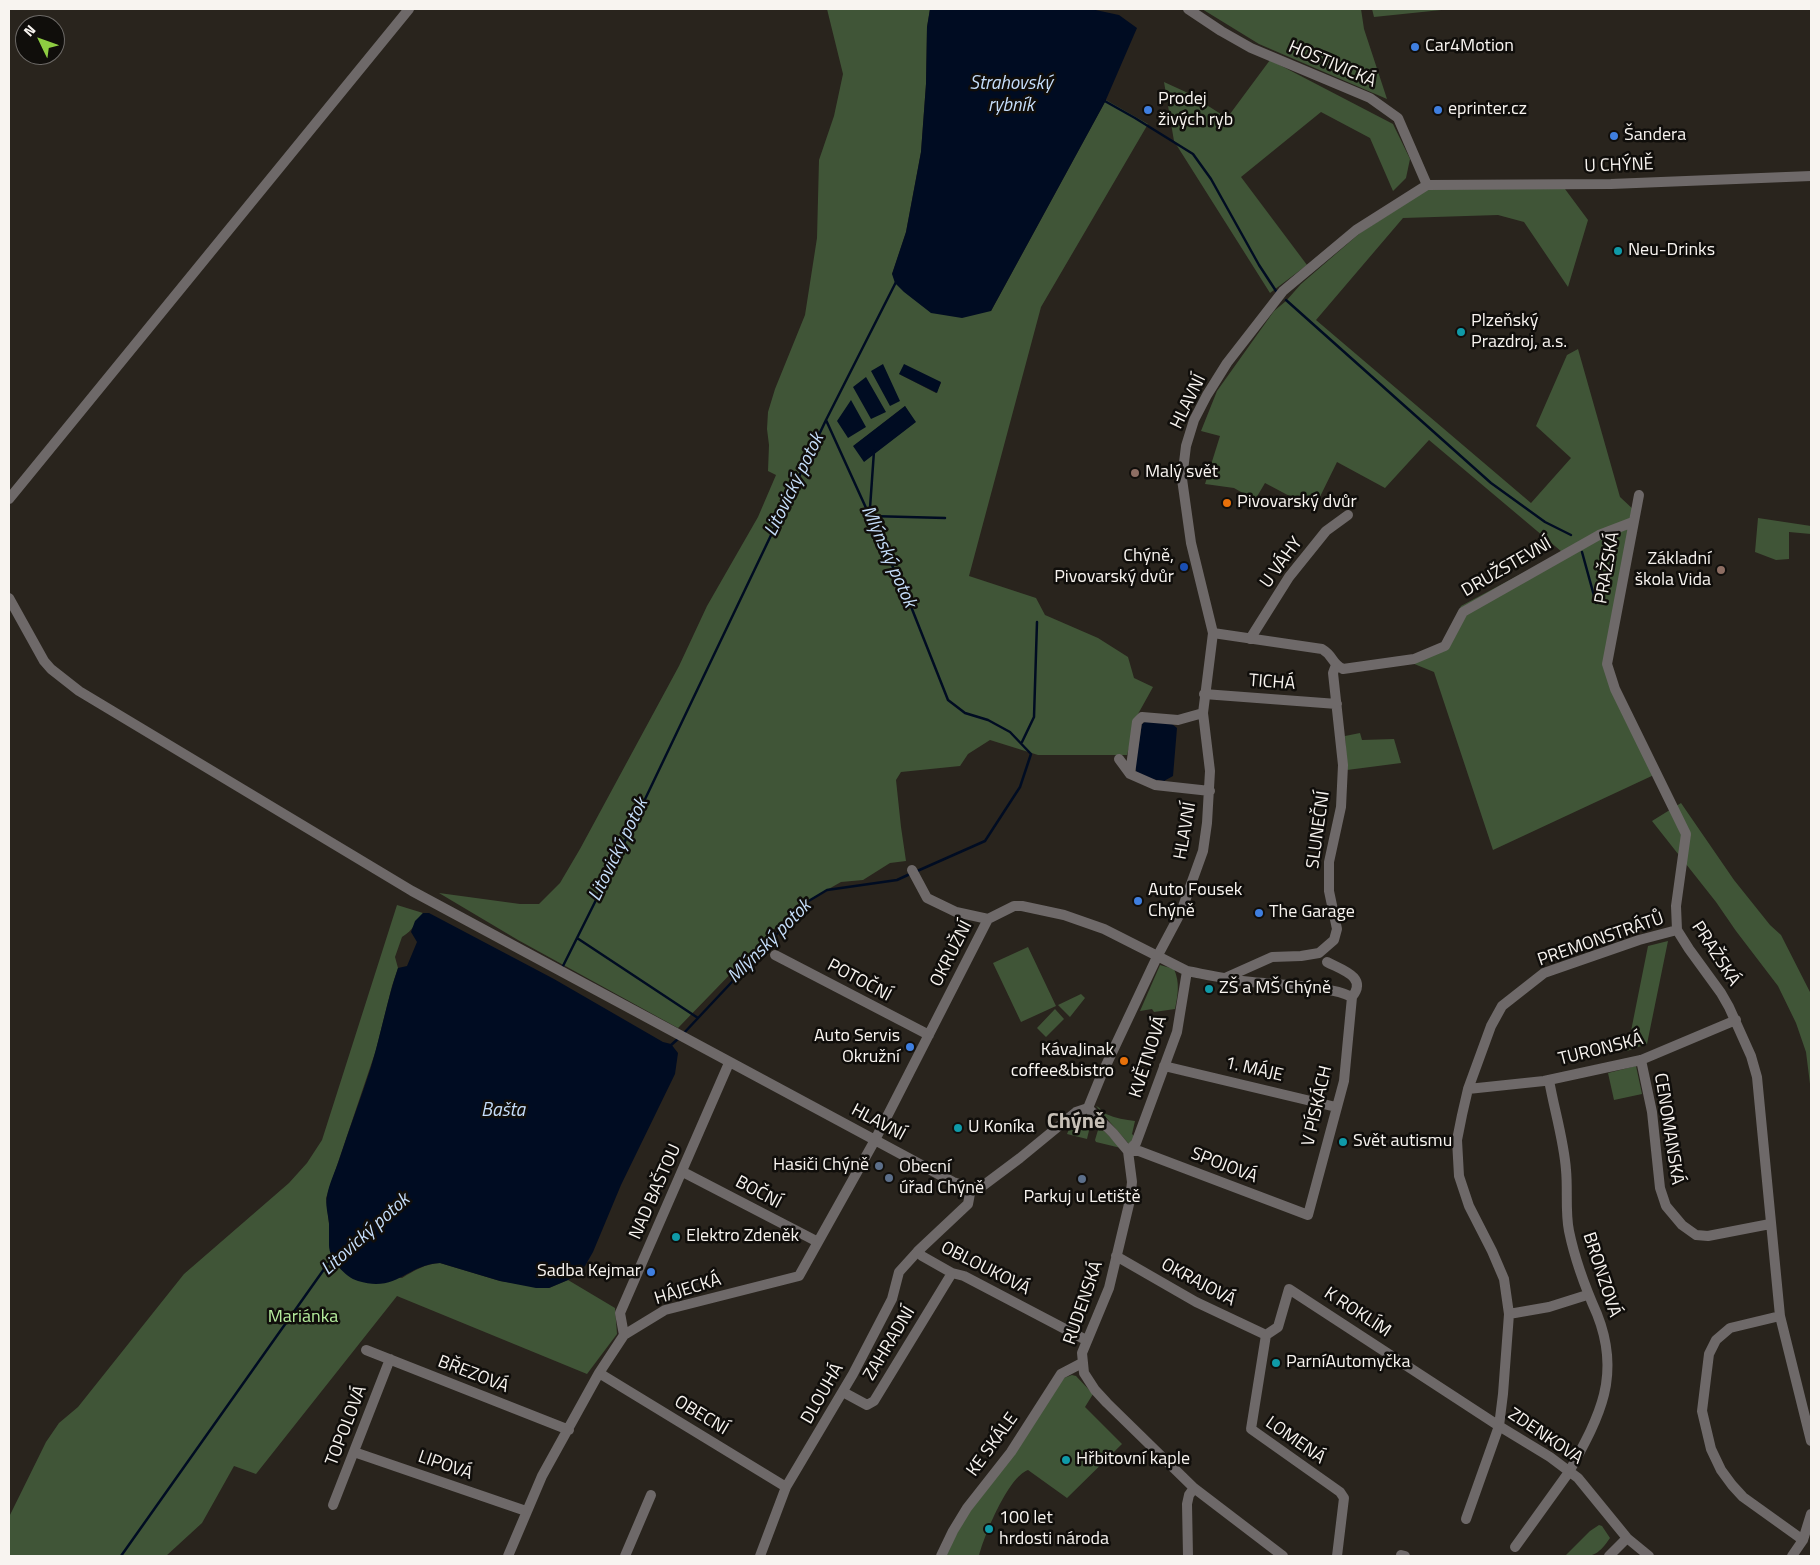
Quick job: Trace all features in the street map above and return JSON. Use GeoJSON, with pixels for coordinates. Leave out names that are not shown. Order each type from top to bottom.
{"type":"FeatureCollection","features":[{"type":"Feature","properties":{"kind":"street"},"geometry":{"type":"LineString","coordinates":[[9,499],[409,9]]}},
{"type":"Feature","properties":{"kind":"street","name":"HOSTIVICKÁ"},"geometry":{"type":"LineString","coordinates":[[1188,9],[1220,31],[1251,48],[1370,98],[1385,107],[1398,118],[1427,185]]}},
{"type":"Feature","properties":{"kind":"street","name":"U CHÝNĚ"},"geometry":{"type":"LineString","coordinates":[[1427,185],[1611,184],[1811,176]]}},
{"type":"Feature","properties":{"kind":"street","name":"HLAVNÍ"},"geometry":{"type":"LineString","coordinates":[[1088,1108],[1157,957],[1181,912],[1203,851],[1208,823],[1209,762],[1203,712],[1213,633],[1191,543],[1182,484],[1186,446],[1194,420],[1207,395],[1232,356],[1283,292],[1356,230],[1427,185]]}},
{"type":"Feature","properties":{"kind":"street","name":"PRAŽSKÁ"},"geometry":{"type":"LineString","coordinates":[[1639,495],[1607,664],[1615,689],[1686,834],[1676,906],[1677,930],[1721,993],[1736,1020],[1752,1056],[1756,1077],[1780,1316],[1811,1441]]}},
{"type":"Feature","properties":{"kind":"street","name":"U VÁHY"},"geometry":{"type":"LineString","coordinates":[[1250,639],[1289,577],[1326,531],[1348,515]]}},
{"type":"Feature","properties":{"kind":"street","name":"DRUŽSTEVNÍ"},"geometry":{"type":"LineString","coordinates":[[1336,665],[1344,669],[1414,659],[1445,646],[1463,612],[1599,535],[1633,522]]}},
{"type":"Feature","properties":{"kind":"street","name":"HLAVNÍ"},"geometry":{"type":"LineString","coordinates":[[9,598],[44,661],[51,669],[79,691],[412,892],[953,1182],[972,1188]]}},
{"type":"Feature","properties":{"kind":"street"},"geometry":{"type":"LineString","coordinates":[[1213,633],[1322,649],[1330,653],[1336,665]]}},
{"type":"Feature","properties":{"kind":"street","name":"SLUNEČNÍ"},"geometry":{"type":"LineString","coordinates":[[1225,978],[1272,956],[1301,956],[1319,953],[1334,940],[1336,929],[1328,891],[1329,862],[1341,807],[1343,765],[1333,673],[1336,665]]}},
{"type":"Feature","properties":{"kind":"street","name":"TICHÁ"},"geometry":{"type":"LineString","coordinates":[[1204,694],[1337,704]]}},
{"type":"Feature","properties":{"kind":"street"},"geometry":{"type":"LineString","coordinates":[[1130,774],[1137,722],[1142,717],[1178,720],[1203,712]]}},
{"type":"Feature","properties":{"kind":"street"},"geometry":{"type":"LineString","coordinates":[[1119,759],[1130,774],[1155,785],[1210,791]]}},
{"type":"Feature","properties":{"kind":"street"},"geometry":{"type":"LineString","coordinates":[[912,870],[927,898],[956,912],[988,919]]}},
{"type":"Feature","properties":{"kind":"street","name":"OKRUŽNÍ"},"geometry":{"type":"LineString","coordinates":[[875,1140],[988,919],[1014,906],[1064,915],[1104,929],[1157,957]]}},
{"type":"Feature","properties":{"kind":"street","name":"PREMONSTRÁTŮ"},"geometry":{"type":"LineString","coordinates":[[1466,1519],[1500,1426],[1509,1314],[1504,1279],[1469,1206],[1459,1176],[1457,1140],[1468,1089],[1491,1026],[1502,1006],[1539,976],[1639,940],[1677,930]]}},
{"type":"Feature","properties":{"kind":"street","name":"POTOČNÍ"},"geometry":{"type":"LineString","coordinates":[[775,955],[929,1035]]}},
{"type":"Feature","properties":{"kind":"street"},"geometry":{"type":"LineString","coordinates":[[1157,957],[1186,971],[1249,982],[1307,987],[1352,997]]}},
{"type":"Feature","properties":{"kind":"street","name":"V PÍSKÁCH"},"geometry":{"type":"LineString","coordinates":[[1308,1215],[1344,1081],[1352,997],[1357,991],[1358,985],[1356,980],[1327,962]]}},
{"type":"Feature","properties":{"kind":"street","name":"KVĚTNOVÁ"},"geometry":{"type":"LineString","coordinates":[[1128,1151],[1136,1143],[1177,1032],[1186,971]]}},
{"type":"Feature","properties":{"kind":"street","name":"TURONSKÁ"},"geometry":{"type":"LineString","coordinates":[[1468,1089],[1549,1080],[1641,1060],[1736,1020]]}},
{"type":"Feature","properties":{"kind":"street","name":"CENOMANSKÁ"},"geometry":{"type":"LineString","coordinates":[[1641,1060],[1652,1112],[1660,1188],[1666,1206],[1682,1225],[1696,1235],[1708,1236],[1770,1224]]}},
{"type":"Feature","properties":{"kind":"street","name":"NAD BAŠTOU"},"geometry":{"type":"LineString","coordinates":[[624,1335],[620,1313],[729,1063]]}},
{"type":"Feature","properties":{"kind":"street","name":"1. MÁJE"},"geometry":{"type":"LineString","coordinates":[[1164,1066],[1336,1106]]}},
{"type":"Feature","properties":{"kind":"street","name":"BRONZOVÁ"},"geometry":{"type":"LineString","coordinates":[[1515,1547],[1569,1472],[1598,1416],[1605,1395],[1608,1375],[1607,1348],[1597,1315],[1581,1278],[1569,1230],[1566,1168],[1549,1080]]}},
{"type":"Feature","properties":{"kind":"street"},"geometry":{"type":"LineString","coordinates":[[972,1188],[984,1185],[1076,1112],[1088,1108],[1128,1151]]}},
{"type":"Feature","properties":{"kind":"street","name":"HÁJECKÁ"},"geometry":{"type":"LineString","coordinates":[[508,1556],[542,1476],[599,1373],[624,1335],[665,1310],[800,1276],[875,1140]]}},
{"type":"Feature","properties":{"kind":"street","name":"SPOJOVÁ"},"geometry":{"type":"LineString","coordinates":[[1128,1151],[1139,1152],[1308,1215]]}},
{"type":"Feature","properties":{"kind":"street","name":"RUDENSKÁ"},"geometry":{"type":"LineString","coordinates":[[1128,1151],[1132,1182],[1130,1200],[1109,1288],[1082,1353],[1084,1373],[1095,1390],[1194,1488],[1284,1556]]}},
{"type":"Feature","properties":{"kind":"street","name":"BOČNÍ"},"geometry":{"type":"LineString","coordinates":[[683,1172],[818,1242]]}},
{"type":"Feature","properties":{"kind":"street","name":"OBLOUKOVÁ"},"geometry":{"type":"LineString","coordinates":[[972,1188],[968,1204],[918,1251],[922,1256],[952,1273],[964,1276],[1086,1340]]}},
{"type":"Feature","properties":{"kind":"street","name":"DLOUHÁ"},"geometry":{"type":"LineString","coordinates":[[760,1556],[786,1487],[843,1392],[892,1299],[899,1272],[918,1251]]}},
{"type":"Feature","properties":{"kind":"street","name":"OKRAJOVÁ"},"geometry":{"type":"LineString","coordinates":[[1116,1256],[1196,1302],[1266,1335]]}},
{"type":"Feature","properties":{"kind":"street","name":"ZAHRADNÍ"},"geometry":{"type":"LineString","coordinates":[[843,1392],[867,1405],[874,1401],[952,1273]]}},
{"type":"Feature","properties":{"kind":"street","name":"LOMENÁ"},"geometry":{"type":"LineString","coordinates":[[1289,1289],[1278,1327],[1266,1335],[1250,1429],[1340,1492],[1344,1498],[1337,1556]]}},
{"type":"Feature","properties":{"kind":"street","name":"K ROKLÍM"},"geometry":{"type":"LineString","coordinates":[[1289,1289],[1431,1381]]}},
{"type":"Feature","properties":{"kind":"street"},"geometry":{"type":"LineString","coordinates":[[1509,1314],[1548,1307],[1588,1295]]}},
{"type":"Feature","properties":{"kind":"street"},"geometry":{"type":"LineString","coordinates":[[1780,1316],[1730,1328],[1716,1340],[1709,1354],[1702,1411],[1711,1449],[1721,1470],[1732,1485],[1743,1497],[1803,1540]]}},
{"type":"Feature","properties":{"kind":"street","name":"BŘEZOVÁ"},"geometry":{"type":"LineString","coordinates":[[366,1350],[569,1430]]}},
{"type":"Feature","properties":{"kind":"street","name":"TOPOLOVÁ"},"geometry":{"type":"LineString","coordinates":[[333,1505],[390,1360]]}},
{"type":"Feature","properties":{"kind":"street","name":"KE SKÁLE"},"geometry":{"type":"LineString","coordinates":[[941,1556],[967,1508],[1011,1452],[1061,1374],[1082,1363]]}},
{"type":"Feature","properties":{"kind":"street","name":"OBECNÍ"},"geometry":{"type":"LineString","coordinates":[[599,1373],[786,1487]]}},
{"type":"Feature","properties":{"kind":"street","name":"ZDENKOVA"},"geometry":{"type":"LineString","coordinates":[[1431,1381],[1550,1457],[1578,1478],[1627,1538],[1649,1556]]}},
{"type":"Feature","properties":{"kind":"street","name":"LIPOVÁ"},"geometry":{"type":"LineString","coordinates":[[354,1452],[526,1511]]}},
{"type":"Feature","properties":{"kind":"street"},"geometry":{"type":"LineString","coordinates":[[1188,1556],[1187,1504],[1189,1495],[1194,1488]]}},
{"type":"Feature","properties":{"kind":"street"},"geometry":{"type":"LineString","coordinates":[[625,1556],[652,1495]]}},
{"type":"Feature","properties":{"kind":"street"},"geometry":{"type":"LineString","coordinates":[[1792,1556],[1803,1540],[1811,1514]]}},
{"type":"Feature","properties":{"kind":"street"},"geometry":{"type":"LineString","coordinates":[[1609,1556],[1627,1538]]}},
{"type":"Feature","properties":{"kind":"green space"},"geometry":{"type":"Polygon","coordinates":[[[827,9],[930,9],[927,27],[926,84],[921,152],[906,232],[892,274],[991,311],[1106,100],[1148,124],[1041,307],[969,576],[1036,598],[1045,615],[1098,638],[1128,657],[1134,678],[1153,687],[1138,714],[1127,755],[1038,755],[990,740],[968,754],[960,766],[901,772],[896,780],[906,861],[890,863],[863,880],[841,882],[809,900],[795,925],[786,934],[777,926],[678,1028],[518,940],[439,893],[520,904],[539,904],[560,883],[679,666],[707,606],[758,517],[776,475],[768,471],[768,412],[775,389],[805,315],[817,238],[819,160],[834,116],[843,74],[827,9]],[[899,374],[936,393],[941,383],[899,374]],[[905,406],[854,446],[864,461],[915,422],[905,406]]]}},
{"type":"Feature","properties":{"kind":"green space"},"geometry":{"type":"Polygon","coordinates":[[[1202,9],[1361,9],[1364,29],[1387,99],[1259,44],[1202,9]]]}},
{"type":"Feature","properties":{"kind":"green space"},"geometry":{"type":"Polygon","coordinates":[[[1372,9],[1451,9],[1374,17],[1372,9]]]}},
{"type":"Feature","properties":{"kind":"green space"},"geometry":{"type":"Polygon","coordinates":[[[1270,60],[1393,124],[1410,159],[1406,178],[1393,191],[1370,138],[1321,112],[1241,177],[1307,265],[1270,293],[1174,141],[1164,82],[1188,93],[1227,118],[1270,60]]]}},
{"type":"Feature","properties":{"kind":"green space"},"geometry":{"type":"Polygon","coordinates":[[[1428,189],[1565,189],[1588,220],[1568,287],[1524,222],[1498,215],[1403,218],[1316,320],[1531,503],[1571,458],[1536,426],[1567,355],[1578,349],[1620,497],[1635,511],[1607,664],[1656,774],[1493,850],[1434,672],[1402,659],[1442,645],[1461,606],[1562,552],[1429,440],[1385,488],[1337,462],[1314,509],[1265,483],[1255,500],[1234,488],[1205,484],[1220,436],[1201,431],[1217,391],[1274,311],[1301,284],[1360,233],[1428,189]]]}},
{"type":"Feature","properties":{"kind":"green space"},"geometry":{"type":"Polygon","coordinates":[[[1758,518],[1811,526],[1811,534],[1789,532],[1789,559],[1776,560],[1755,552],[1758,518]]]}},
{"type":"Feature","properties":{"kind":"green space"},"geometry":{"type":"Polygon","coordinates":[[[1360,733],[1362,740],[1394,739],[1401,763],[1347,770],[1345,736],[1360,733]]]}},
{"type":"Feature","properties":{"kind":"green space"},"geometry":{"type":"Polygon","coordinates":[[[1681,803],[1734,880],[1770,925],[1781,935],[1811,994],[1811,1092],[1806,1052],[1796,1023],[1778,986],[1716,902],[1652,821],[1681,803]]]}},
{"type":"Feature","properties":{"kind":"green space","name":"Mariánka"},"geometry":{"type":"Polygon","coordinates":[[[397,905],[423,913],[412,929],[402,937],[395,957],[398,968],[376,1050],[326,1198],[333,1259],[342,1270],[402,1278],[420,1268],[440,1263],[500,1281],[549,1288],[568,1280],[615,1308],[617,1334],[587,1374],[397,1296],[256,1474],[234,1466],[202,1523],[166,1556],[9,1556],[9,1517],[46,1442],[59,1423],[78,1407],[184,1274],[289,1183],[307,1163],[322,1140],[397,905]]]}},
{"type":"Feature","properties":{"kind":"green space"},"geometry":{"type":"Polygon","coordinates":[[[1668,941],[1647,1044],[1627,1051],[1648,946],[1668,941]]]}},
{"type":"Feature","properties":{"kind":"green space"},"geometry":{"type":"Polygon","coordinates":[[[1028,947],[1056,1006],[1021,1022],[993,963],[1028,947]]]}},
{"type":"Feature","properties":{"kind":"green space"},"geometry":{"type":"Polygon","coordinates":[[[1160,965],[1174,969],[1176,974],[1178,989],[1175,1009],[1154,1012],[1152,1009],[1140,1011],[1160,965]]]}},
{"type":"Feature","properties":{"kind":"green space"},"geometry":{"type":"Polygon","coordinates":[[[1081,994],[1085,998],[1070,1017],[1058,1005],[1081,994]]]}},
{"type":"Feature","properties":{"kind":"green space"},"geometry":{"type":"Polygon","coordinates":[[[1055,1009],[1064,1019],[1046,1037],[1037,1028],[1055,1009]]]}},
{"type":"Feature","properties":{"kind":"green space"},"geometry":{"type":"Polygon","coordinates":[[[1636,1066],[1642,1094],[1614,1100],[1608,1073],[1636,1066]]]}},
{"type":"Feature","properties":{"kind":"green space"},"geometry":{"type":"Polygon","coordinates":[[[1096,1106],[1109,1115],[1135,1121],[1132,1134],[1135,1137],[1129,1144],[1096,1106]]]}},
{"type":"Feature","properties":{"kind":"green space"},"geometry":{"type":"Polygon","coordinates":[[[1080,1118],[1089,1119],[1091,1122],[1087,1139],[1067,1134],[1073,1120],[1080,1118]]]}},
{"type":"Feature","properties":{"kind":"green space"},"geometry":{"type":"Polygon","coordinates":[[[1098,1130],[1104,1131],[1121,1148],[1096,1142],[1098,1130]]]}},
{"type":"Feature","properties":{"kind":"green space"},"geometry":{"type":"Polygon","coordinates":[[[1072,1375],[1076,1376],[1093,1394],[1085,1407],[1122,1444],[1067,1498],[1028,1470],[1020,1475],[998,1508],[979,1556],[945,1556],[971,1507],[1064,1378],[1072,1375]]]}},
{"type":"Feature","properties":{"kind":"green space"},"geometry":{"type":"Polygon","coordinates":[[[1599,1525],[1602,1526],[1610,1538],[1600,1550],[1586,1556],[1565,1556],[1590,1531],[1599,1525]]]}},
{"type":"Feature","properties":{"kind":"water","name":"Strahovský rybník"},"geometry":{"type":"Polygon","coordinates":[[[930,9],[1091,9],[1119,15],[1137,28],[1105,102],[991,311],[962,318],[931,313],[895,283],[892,274],[906,232],[921,152],[926,84],[927,27],[930,9]]]}},
{"type":"Feature","properties":{"kind":"water"},"geometry":{"type":"Polygon","coordinates":[[[883,364],[900,401],[890,406],[871,371],[883,364]]]}},
{"type":"Feature","properties":{"kind":"water"},"geometry":{"type":"Polygon","coordinates":[[[904,364],[941,382],[937,393],[899,374],[904,364]]]}},
{"type":"Feature","properties":{"kind":"water"},"geometry":{"type":"Polygon","coordinates":[[[866,377],[886,412],[871,419],[853,387],[866,377]]]}},
{"type":"Feature","properties":{"kind":"water"},"geometry":{"type":"Polygon","coordinates":[[[851,400],[866,427],[848,438],[837,421],[851,400]]]}},
{"type":"Feature","properties":{"kind":"water"},"geometry":{"type":"Polygon","coordinates":[[[905,406],[916,422],[864,462],[853,446],[905,406]]]}},
{"type":"Feature","properties":{"kind":"water"},"geometry":{"type":"Polygon","coordinates":[[[1148,720],[1172,724],[1177,728],[1173,776],[1164,781],[1144,778],[1137,774],[1135,767],[1142,724],[1148,720]]]}},
{"type":"Feature","properties":{"kind":"water","name":"Bašta"},"geometry":{"type":"Polygon","coordinates":[[[423,913],[429,913],[554,979],[663,1042],[671,1044],[678,1053],[675,1074],[621,1185],[593,1252],[578,1274],[549,1288],[536,1288],[500,1281],[440,1263],[418,1268],[392,1281],[382,1284],[371,1284],[348,1276],[332,1256],[329,1245],[329,1223],[326,1202],[329,1187],[371,1067],[398,968],[407,966],[417,942],[411,932],[415,921],[423,913]]]}},
{"type":"Feature","properties":{"kind":"waterway"},"geometry":{"type":"LineString","coordinates":[[1103,100],[1193,154],[1211,179],[1259,265],[1276,291]]}},
{"type":"Feature","properties":{"kind":"waterway","name":"Litovický potok"},"geometry":{"type":"LineString","coordinates":[[563,966],[616,860],[826,420],[896,282]]}},
{"type":"Feature","properties":{"kind":"waterway"},"geometry":{"type":"LineString","coordinates":[[1286,300],[1491,483],[1545,522],[1571,535]]}},
{"type":"Feature","properties":{"kind":"waterway","name":"Mlýnský potok"},"geometry":{"type":"LineString","coordinates":[[826,420],[912,609],[948,700],[965,713],[988,720],[1010,732],[1031,754],[1020,787],[985,841],[915,872]]}},
{"type":"Feature","properties":{"kind":"waterway"},"geometry":{"type":"LineString","coordinates":[[867,510],[870,508],[874,451]]}},
{"type":"Feature","properties":{"kind":"waterway"},"geometry":{"type":"LineString","coordinates":[[870,516],[945,518]]}},
{"type":"Feature","properties":{"kind":"waterway"},"geometry":{"type":"LineString","coordinates":[[1582,552],[1596,603]]}},
{"type":"Feature","properties":{"kind":"waterway"},"geometry":{"type":"LineString","coordinates":[[1022,742],[1034,717],[1037,622]]}},
{"type":"Feature","properties":{"kind":"waterway","name":"Mlýnský potok"},"geometry":{"type":"LineString","coordinates":[[683,1034],[807,902],[827,890],[897,880],[910,874]]}},
{"type":"Feature","properties":{"kind":"waterway"},"geometry":{"type":"LineString","coordinates":[[577,938],[698,1018]]}},
{"type":"Feature","properties":{"kind":"waterway","name":"Mlýnský potok"},"geometry":{"type":"LineString","coordinates":[[670,1046],[679,1038]]}},
{"type":"Feature","properties":{"kind":"waterway","name":"Litovický potok"},"geometry":{"type":"LineString","coordinates":[[121,1556],[327,1265],[336,1258]]}},
{"type":"Feature","properties":{"kind":"place","name":"Car4Motion"},"geometry":{"type":"Point","coordinates":[1415,47]}},
{"type":"Feature","properties":{"kind":"place","name":"Prodej živých ryb"},"geometry":{"type":"Point","coordinates":[1148,110]}},
{"type":"Feature","properties":{"kind":"place","name":"eprinter.cz"},"geometry":{"type":"Point","coordinates":[1438,110]}},
{"type":"Feature","properties":{"kind":"place","name":"Šandera"},"geometry":{"type":"Point","coordinates":[1614,136]}},
{"type":"Feature","properties":{"kind":"place","name":"Neu-Drinks"},"geometry":{"type":"Point","coordinates":[1618,251]}},
{"type":"Feature","properties":{"kind":"place","name":"Plzeňský Prazdroj, a.s."},"geometry":{"type":"Point","coordinates":[1461,332]}},
{"type":"Feature","properties":{"kind":"place","name":"Malý svět"},"geometry":{"type":"Point","coordinates":[1135,473]}},
{"type":"Feature","properties":{"kind":"place","name":"Pivovarský dvůr"},"geometry":{"type":"Point","coordinates":[1227,503]}},
{"type":"Feature","properties":{"kind":"place","name":"Chýně, Pivovarský dvůr"},"geometry":{"type":"Point","coordinates":[1184,567]}},
{"type":"Feature","properties":{"kind":"place","name":"Základní škola Vida"},"geometry":{"type":"Point","coordinates":[1721,570]}},
{"type":"Feature","properties":{"kind":"place","name":"Auto Fousek Chýně"},"geometry":{"type":"Point","coordinates":[1138,901]}},
{"type":"Feature","properties":{"kind":"place","name":"The Garage"},"geometry":{"type":"Point","coordinates":[1259,913]}},
{"type":"Feature","properties":{"kind":"place","name":"ZŠ a MŠ Chýně"},"geometry":{"type":"Point","coordinates":[1209,989]}},
{"type":"Feature","properties":{"kind":"place","name":"Auto Servis Okružní"},"geometry":{"type":"Point","coordinates":[910,1047]}},
{"type":"Feature","properties":{"kind":"place","name":"KávaJinak coffee&bistro"},"geometry":{"type":"Point","coordinates":[1124,1061]}},
{"type":"Feature","properties":{"kind":"place","name":"U Koníka"},"geometry":{"type":"Point","coordinates":[958,1128]}},
{"type":"Feature","properties":{"kind":"place","name":"Svět autismu"},"geometry":{"type":"Point","coordinates":[1343,1142]}},
{"type":"Feature","properties":{"kind":"place","name":"Hasiči Chýně"},"geometry":{"type":"Point","coordinates":[879,1166]}},
{"type":"Feature","properties":{"kind":"place","name":"Obecní úřad Chýně"},"geometry":{"type":"Point","coordinates":[889,1178]}},
{"type":"Feature","properties":{"kind":"place","name":"Parkuj u Letiště"},"geometry":{"type":"Point","coordinates":[1082,1179]}},
{"type":"Feature","properties":{"kind":"place","name":"Elektro Zdeněk"},"geometry":{"type":"Point","coordinates":[676,1237]}},
{"type":"Feature","properties":{"kind":"place","name":"Sadba Kejmar"},"geometry":{"type":"Point","coordinates":[651,1272]}},
{"type":"Feature","properties":{"kind":"place","name":"ParníAutomyčka"},"geometry":{"type":"Point","coordinates":[1276,1363]}},
{"type":"Feature","properties":{"kind":"place","name":"Hřbitovní kaple"},"geometry":{"type":"Point","coordinates":[1066,1460]}},
{"type":"Feature","properties":{"kind":"place","name":"100 let hrdosti národa"},"geometry":{"type":"Point","coordinates":[989,1529]}},
{"type":"Feature","properties":{"kind":"district","name":"Chýně"},"geometry":{"type":"Point","coordinates":[1076,1123]}}]}
